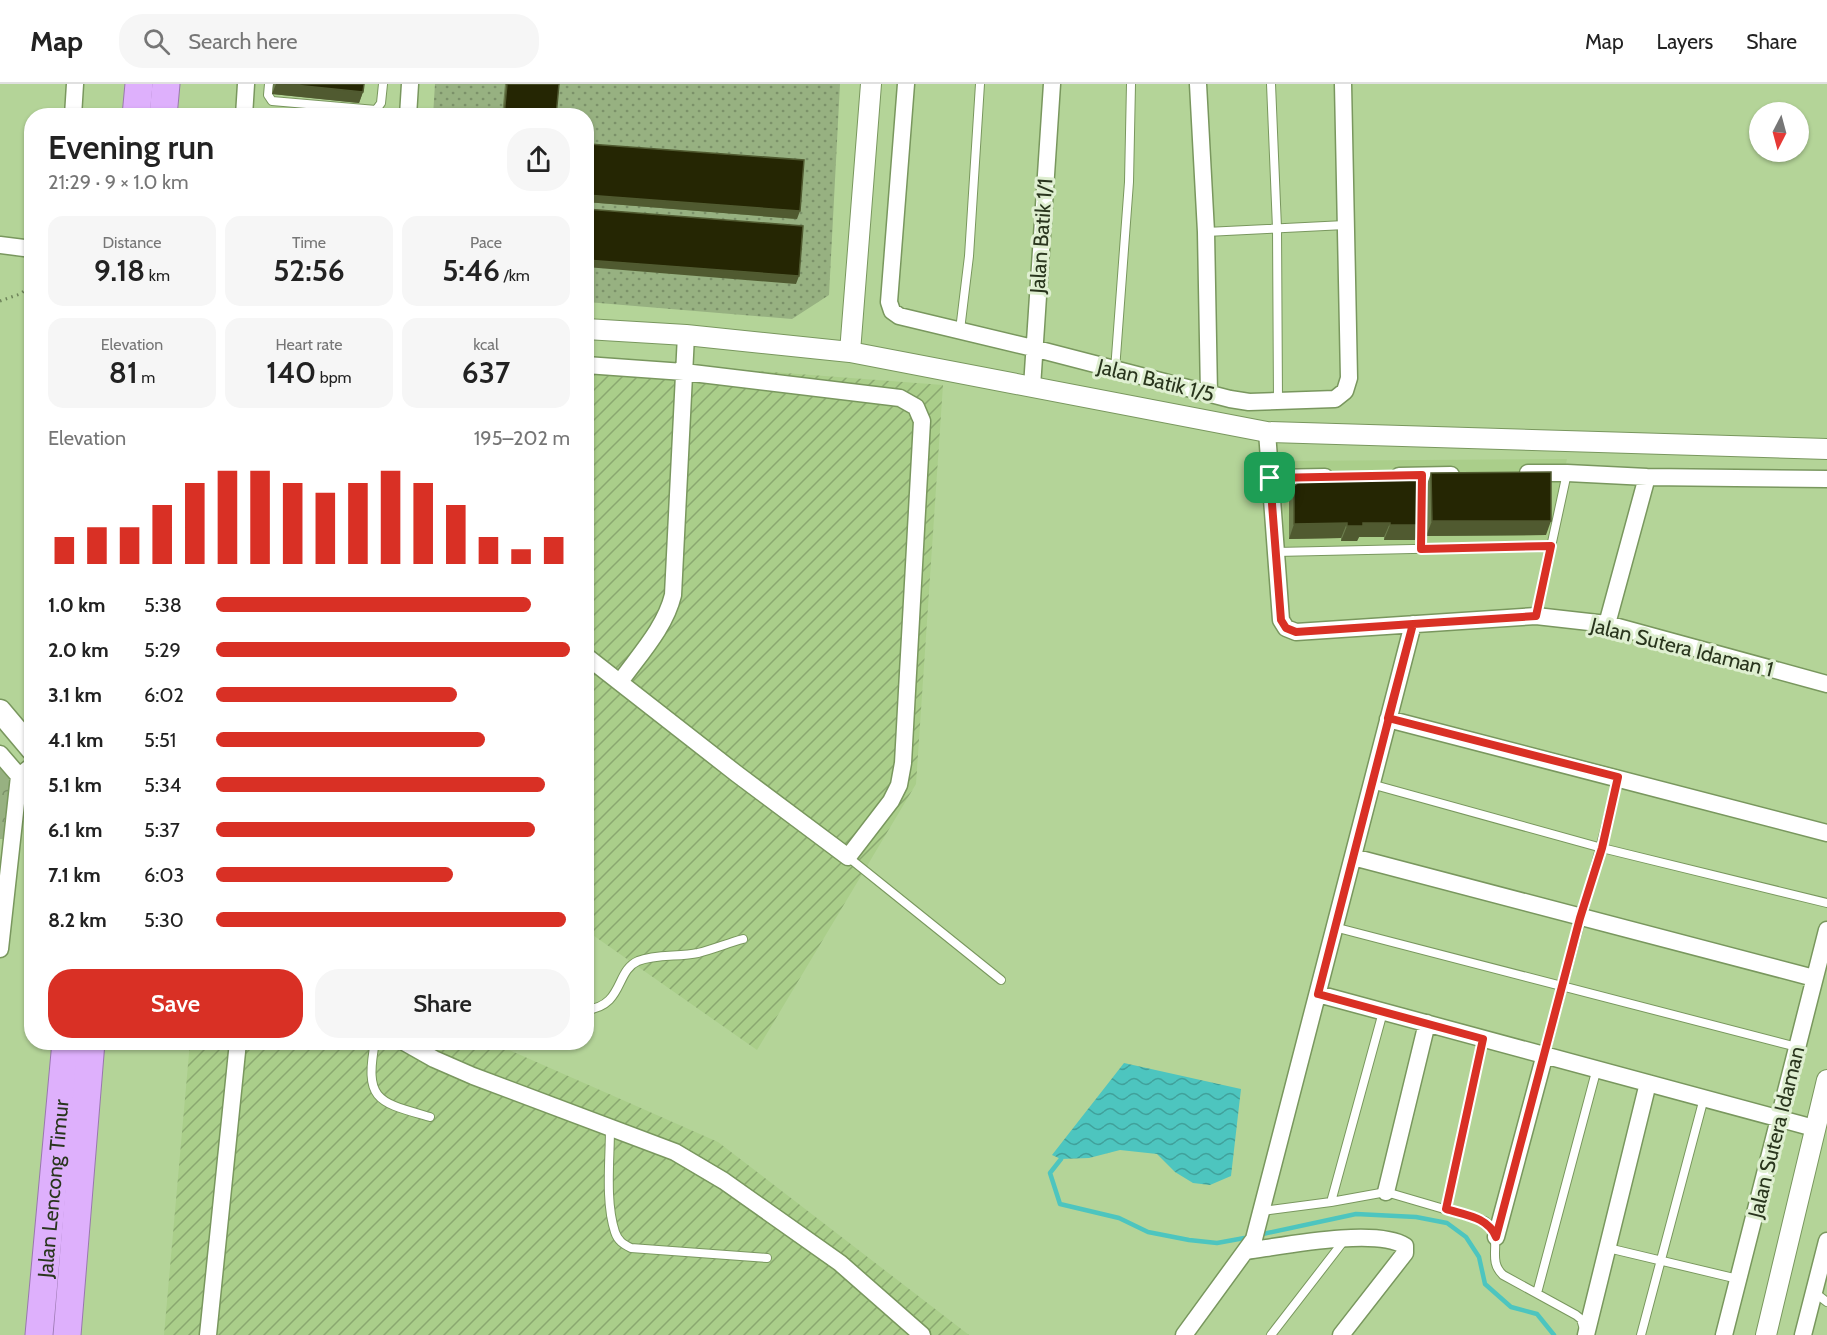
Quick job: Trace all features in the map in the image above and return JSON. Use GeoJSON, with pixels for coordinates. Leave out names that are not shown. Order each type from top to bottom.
{"type":"FeatureCollection","features":[{"type":"Feature","properties":{"kind":"highway"},"geometry":{"type":"LineString","coordinates":[[137,108],[139,84]]}},
{"type":"Feature","properties":{"kind":"highway"},"geometry":{"type":"LineString","coordinates":[[164,108],[166,84]]}},
{"type":"Feature","properties":{"kind":"highway","name":"Jalan Lencong Timur"},"geometry":{"type":"LineString","coordinates":[[39,1335],[65,1050]]}},
{"type":"Feature","properties":{"kind":"highway","name":"Jalan Lencong Timur"},"geometry":{"type":"LineString","coordinates":[[67,1335],[90,1050]]}},
{"type":"Feature","properties":{"kind":"main road"},"geometry":{"type":"LineString","coordinates":[[1,712],[24,720]]}},
{"type":"Feature","properties":{"kind":"main road"},"geometry":{"type":"LineString","coordinates":[[1,712],[24,739]]}},
{"type":"Feature","properties":{"kind":"street"},"geometry":{"type":"LineString","coordinates":[[74,108],[75,84]]}},
{"type":"Feature","properties":{"kind":"street"},"geometry":{"type":"LineString","coordinates":[[244,108],[246,84]]}},
{"type":"Feature","properties":{"kind":"street"},"geometry":{"type":"LineString","coordinates":[[408,108],[410,84]]}},
{"type":"Feature","properties":{"kind":"street"},"geometry":{"type":"LineString","coordinates":[[850,352],[871,84]]}},
{"type":"Feature","properties":{"kind":"street","name":"Jalan Batik 1/5"},"geometry":{"type":"LineString","coordinates":[[906,84],[889,302],[892,311],[899,316],[1249,402],[1335,399],[1345,391],[1349,378],[1343,84]]}},
{"type":"Feature","properties":{"kind":"street","name":"Jalan Batik 1/1"},"geometry":{"type":"LineString","coordinates":[[1032,387],[1052,84]]}},
{"type":"Feature","properties":{"kind":"street"},"geometry":{"type":"LineString","coordinates":[[1198,84],[1206,232],[1209,394]]}},
{"type":"Feature","properties":{"kind":"street"},"geometry":{"type":"LineString","coordinates":[[0,245],[24,248]]}},
{"type":"Feature","properties":{"kind":"street"},"geometry":{"type":"LineString","coordinates":[[594,329],[686,335],[850,352],[1267,432],[1827,449]]}},
{"type":"Feature","properties":{"kind":"street"},"geometry":{"type":"LineString","coordinates":[[620,682],[663,622],[670,609],[673,595],[686,335]]}},
{"type":"Feature","properties":{"kind":"street"},"geometry":{"type":"LineString","coordinates":[[594,366],[684,372],[900,398],[916,407],[922,421],[903,763],[899,784],[891,801],[848,857],[594,662]]}},
{"type":"Feature","properties":{"kind":"street"},"geometry":{"type":"LineString","coordinates":[[1267,432],[1275,552]]}},
{"type":"Feature","properties":{"kind":"street"},"geometry":{"type":"LineString","coordinates":[[1511,474],[1567,473],[1647,477],[1827,479]]}},
{"type":"Feature","properties":{"kind":"street"},"geometry":{"type":"LineString","coordinates":[[1387,476],[1466,475]]}},
{"type":"Feature","properties":{"kind":"street"},"geometry":{"type":"LineString","coordinates":[[1270,478],[1340,477]]}},
{"type":"Feature","properties":{"kind":"street"},"geometry":{"type":"LineString","coordinates":[[1607,624],[1647,477]]}},
{"type":"Feature","properties":{"kind":"street","name":"Jalan Sutera Idaman 1"},"geometry":{"type":"LineString","coordinates":[[1275,552],[1281,620],[1286,628],[1296,632],[1536,616],[1607,624],[1827,684]]}},
{"type":"Feature","properties":{"kind":"street"},"geometry":{"type":"LineString","coordinates":[[1184,1335],[1255,1232],[1413,624]]}},
{"type":"Feature","properties":{"kind":"street"},"geometry":{"type":"LineString","coordinates":[[1388,718],[1827,833]]}},
{"type":"Feature","properties":{"kind":"street"},"geometry":{"type":"LineString","coordinates":[[0,754],[24,770]]}},
{"type":"Feature","properties":{"kind":"street"},"geometry":{"type":"LineString","coordinates":[[0,949],[5,846],[24,775]]}},
{"type":"Feature","properties":{"kind":"street"},"geometry":{"type":"LineString","coordinates":[[1353,857],[1814,978]]}},
{"type":"Feature","properties":{"kind":"street","name":"Jalan Sutera Idaman"},"geometry":{"type":"LineString","coordinates":[[1724,1335],[1827,930]]}},
{"type":"Feature","properties":{"kind":"street"},"geometry":{"type":"LineString","coordinates":[[1318,994],[1814,1128]]}},
{"type":"Feature","properties":{"kind":"street"},"geometry":{"type":"LineString","coordinates":[[1386,1192],[1427,1023]]}},
{"type":"Feature","properties":{"kind":"street"},"geometry":{"type":"LineString","coordinates":[[208,1335],[237,1050]]}},
{"type":"Feature","properties":{"kind":"street"},"geometry":{"type":"LineString","coordinates":[[418,1050],[473,1076],[675,1152],[724,1181],[840,1263],[922,1335]]}},
{"type":"Feature","properties":{"kind":"street"},"geometry":{"type":"LineString","coordinates":[[1496,1237],[1545,1054]]}},
{"type":"Feature","properties":{"kind":"street"},"geometry":{"type":"LineString","coordinates":[[1766,1335],[1827,1080]]}},
{"type":"Feature","properties":{"kind":"street"},"geometry":{"type":"LineString","coordinates":[[1586,1335],[1648,1083]]}},
{"type":"Feature","properties":{"kind":"street"},"geometry":{"type":"LineString","coordinates":[[1255,1232],[1398,1242],[1405,1246],[1405,1253],[1341,1335]]}},
{"type":"Feature","properties":{"kind":"street"},"geometry":{"type":"LineString","coordinates":[[1803,1335],[1820,1297],[1827,1241]]}},
{"type":"Feature","properties":{"kind":"lane"},"geometry":{"type":"LineString","coordinates":[[269,84],[268,94],[272,100],[355,108]]}},
{"type":"Feature","properties":{"kind":"lane"},"geometry":{"type":"LineString","coordinates":[[377,108],[381,103],[382,84]]}},
{"type":"Feature","properties":{"kind":"lane"},"geometry":{"type":"LineString","coordinates":[[960,330],[969,256],[980,84]]}},
{"type":"Feature","properties":{"kind":"lane"},"geometry":{"type":"LineString","coordinates":[[1115,370],[1129,182],[1131,84]]}},
{"type":"Feature","properties":{"kind":"lane"},"geometry":{"type":"LineString","coordinates":[[1270,84],[1277,228],[1278,402]]}},
{"type":"Feature","properties":{"kind":"lane"},"geometry":{"type":"LineString","coordinates":[[1206,232],[1345,225]]}},
{"type":"Feature","properties":{"kind":"lane"},"geometry":{"type":"LineString","coordinates":[[1536,616],[1567,473]]}},
{"type":"Feature","properties":{"kind":"lane"},"geometry":{"type":"LineString","coordinates":[[1421,549],[1422,475]]}},
{"type":"Feature","properties":{"kind":"lane"},"geometry":{"type":"LineString","coordinates":[[1275,552],[1551,546]]}},
{"type":"Feature","properties":{"kind":"lane"},"geometry":{"type":"LineString","coordinates":[[1545,1054],[1580,918],[1602,848],[1618,777]]}},
{"type":"Feature","properties":{"kind":"lane"},"geometry":{"type":"LineString","coordinates":[[1371,784],[1602,848],[1827,903]]}},
{"type":"Feature","properties":{"kind":"lane"},"geometry":{"type":"LineString","coordinates":[[848,857],[1001,980]]}},
{"type":"Feature","properties":{"kind":"lane"},"geometry":{"type":"LineString","coordinates":[[1334,927],[1797,1047]]}},
{"type":"Feature","properties":{"kind":"lane"},"geometry":{"type":"LineString","coordinates":[[594,1010],[606,1004],[614,996],[628,970],[637,962],[698,953],[743,939]]}},
{"type":"Feature","properties":{"kind":"lane"},"geometry":{"type":"LineString","coordinates":[[1331,1202],[1383,1012]]}},
{"type":"Feature","properties":{"kind":"lane"},"geometry":{"type":"LineString","coordinates":[[1446,1209],[1483,1039]]}},
{"type":"Feature","properties":{"kind":"lane"},"geometry":{"type":"LineString","coordinates":[[374,1050],[370,1069],[372,1087],[385,1102],[429,1117]]}},
{"type":"Feature","properties":{"kind":"lane"},"geometry":{"type":"LineString","coordinates":[[1537,1293],[1597,1068]]}},
{"type":"Feature","properties":{"kind":"lane"},"geometry":{"type":"LineString","coordinates":[[1641,1335],[1704,1098]]}},
{"type":"Feature","properties":{"kind":"lane"},"geometry":{"type":"LineString","coordinates":[[610,1128],[610,1202],[615,1233],[622,1244],[631,1248],[767,1258]]}},
{"type":"Feature","properties":{"kind":"lane"},"geometry":{"type":"LineString","coordinates":[[1255,1232],[1331,1202],[1386,1192],[1485,1221],[1492,1228],[1496,1237],[1495,1263],[1498,1270],[1581,1319],[1586,1335]]}},
{"type":"Feature","properties":{"kind":"lane"},"geometry":{"type":"LineString","coordinates":[[1271,1335],[1347,1238]]}},
{"type":"Feature","properties":{"kind":"lane"},"geometry":{"type":"LineString","coordinates":[[1608,1248],[1738,1279]]}},
{"type":"Feature","properties":{"kind":"path"},"geometry":{"type":"LineString","coordinates":[[0,301],[24,291]]}},
{"type":"Feature","properties":{"kind":"shaded area"},"geometry":{"type":"Polygon","coordinates":[[[594,359],[943,385],[916,784],[757,1050],[594,936],[594,359]]]}},
{"type":"Feature","properties":{"kind":"shaded area"},"geometry":{"type":"Polygon","coordinates":[[[1567,459],[1548,543],[1284,547],[1283,461],[1567,459]]]}},
{"type":"Feature","properties":{"kind":"shaded area"},"geometry":{"type":"Polygon","coordinates":[[[189,1050],[509,1050],[718,1142],[969,1335],[164,1335],[189,1050]]]}},
{"type":"Feature","properties":{"kind":"green space"},"geometry":{"type":"Polygon","coordinates":[[[435,84],[840,84],[829,295],[792,319],[594,303],[594,108],[434,108],[435,84]]]}},
{"type":"Feature","properties":{"kind":"green space"},"geometry":{"type":"Polygon","coordinates":[[[0,759],[10,770],[6,839],[0,839],[0,759]]]}},
{"type":"Feature","properties":{"kind":"water"},"geometry":{"type":"Polygon","coordinates":[[[1124,1063],[1241,1089],[1231,1176],[1210,1185],[1193,1183],[1175,1172],[1157,1154],[1120,1150],[1089,1158],[1061,1159],[1052,1155],[1124,1063]]]}},
{"type":"Feature","properties":{"kind":"building"},"geometry":{"type":"Polygon","coordinates":[[[285,84],[364,84],[363,92],[285,84]]]}},
{"type":"Feature","properties":{"kind":"building"},"geometry":{"type":"Polygon","coordinates":[[[507,84],[559,84],[557,108],[505,108],[507,84]]]}},
{"type":"Feature","properties":{"kind":"building"},"geometry":{"type":"Polygon","coordinates":[[[594,144],[804,160],[800,211],[594,196],[594,144]]]}},
{"type":"Feature","properties":{"kind":"building"},"geometry":{"type":"Polygon","coordinates":[[[594,210],[803,226],[799,276],[594,261],[594,210]]]}},
{"type":"Feature","properties":{"kind":"building"},"geometry":{"type":"Polygon","coordinates":[[[1551,472],[1551,521],[1432,521],[1431,473],[1551,472]]]}},
{"type":"Feature","properties":{"kind":"building"},"geometry":{"type":"Polygon","coordinates":[[[1421,474],[1421,525],[1294,524],[1294,486],[1307,476],[1421,474]]]}},
{"type":"Feature","properties":{"kind":"waterway"},"geometry":{"type":"LineString","coordinates":[[1061,1159],[1050,1173],[1060,1204],[1119,1218],[1148,1232],[1189,1240],[1217,1243],[1250,1237]]}},
{"type":"Feature","properties":{"kind":"waterway"},"geometry":{"type":"LineString","coordinates":[[1258,1235],[1356,1214],[1416,1217],[1447,1223],[1466,1237],[1479,1257],[1485,1284],[1511,1307],[1537,1314],[1554,1335]]}},
{"type":"Feature","properties":{"kind":"route"},"geometry":{"type":"LineString","coordinates":[[1270,478],[1281,620],[1286,628],[1296,632],[1413,624],[1371,784],[1353,857],[1334,927],[1318,994],[1483,1039],[1446,1209],[1485,1221],[1492,1228],[1496,1237],[1561,987],[1602,848],[1618,777],[1388,718],[1413,624],[1536,616],[1551,546],[1421,549],[1422,475],[1270,478]]}}]}
